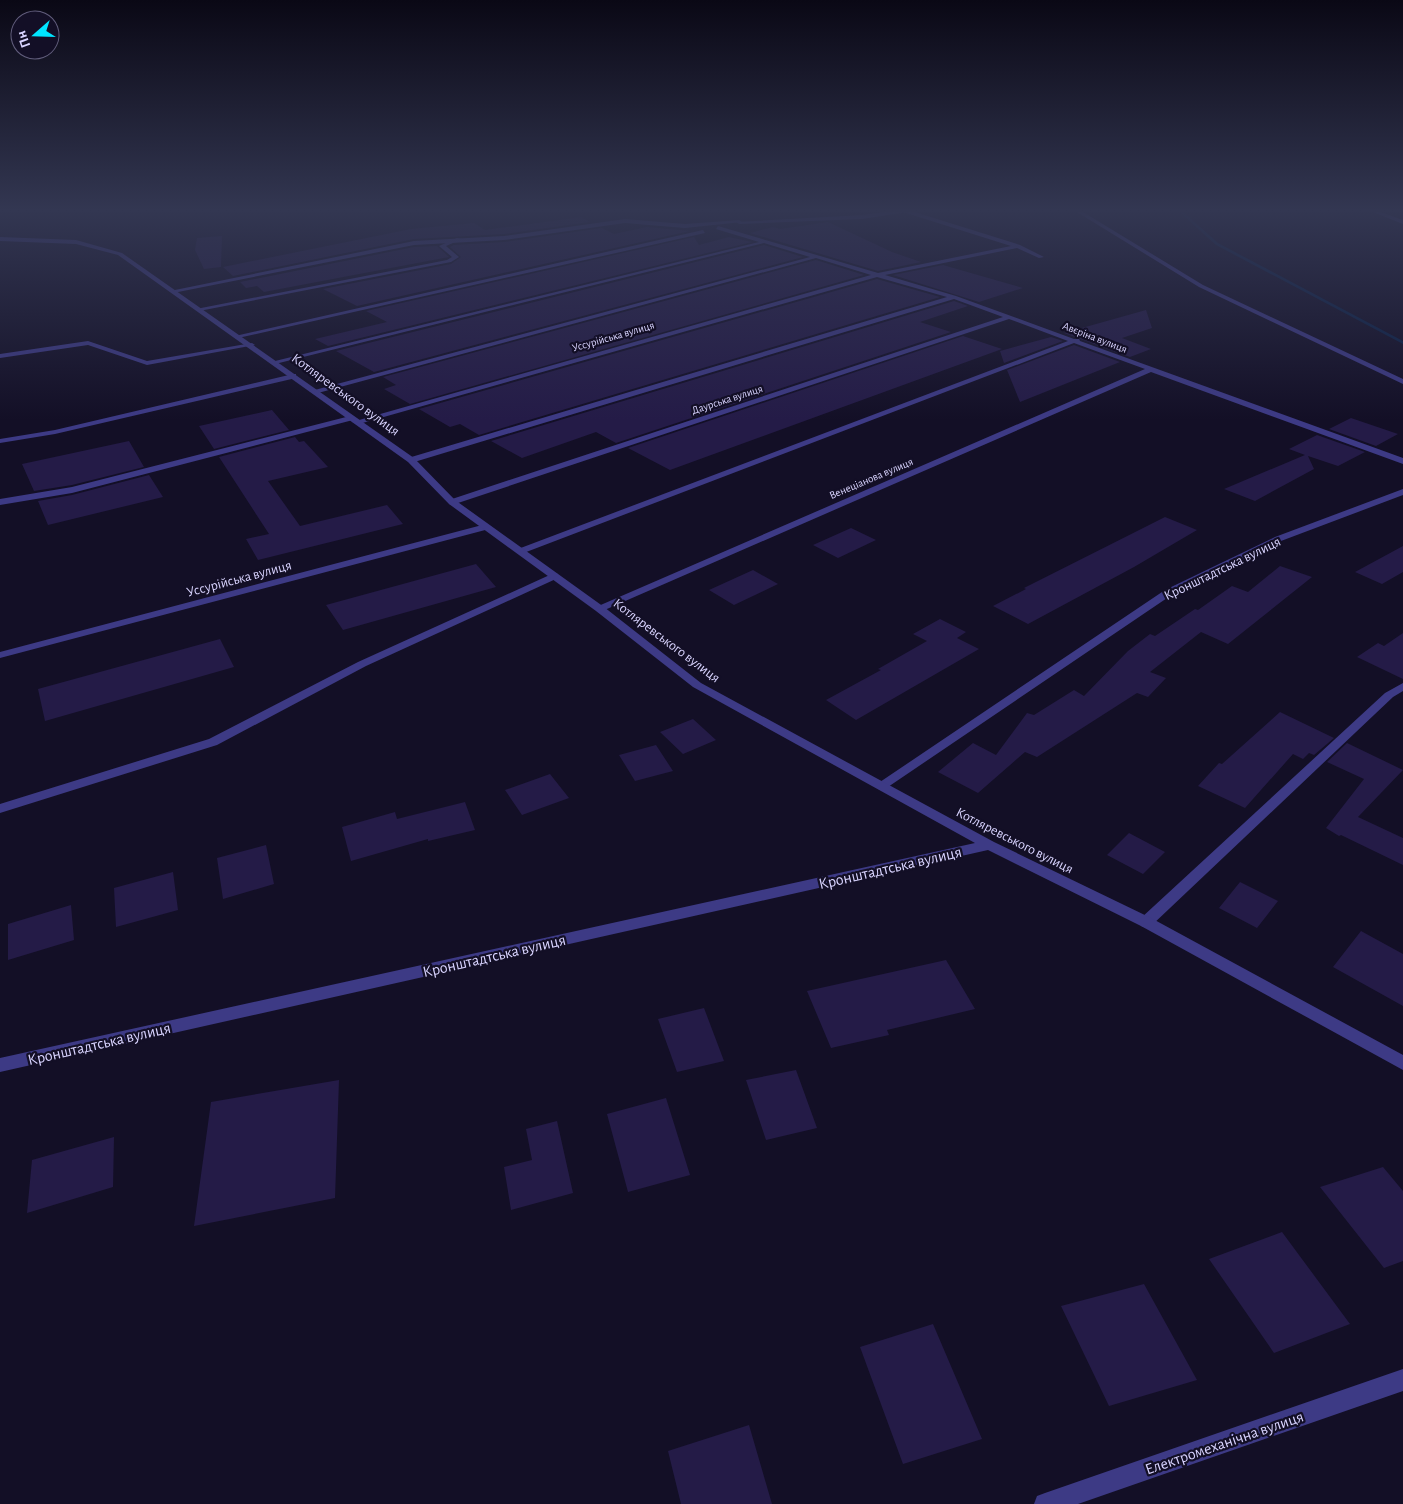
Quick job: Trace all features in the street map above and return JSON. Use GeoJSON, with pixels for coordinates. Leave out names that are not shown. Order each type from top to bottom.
{"type":"FeatureCollection","features":[{"type":"Feature","properties":{"kind":"street","name":"Котляревського вулиця"},"geometry":{"type":"LineString","coordinates":[[156,279],[276,362],[353,420],[411,460],[452,502],[600,609],[697,686],[989,845],[1146,922],[1401,1060]]}},
{"type":"Feature","properties":{"kind":"street"},"geometry":{"type":"LineString","coordinates":[[173,291],[232,279]]}},
{"type":"Feature","properties":{"kind":"street"},"geometry":{"type":"LineString","coordinates":[[199,308],[352,279]]}},
{"type":"Feature","properties":{"kind":"street"},"geometry":{"type":"LineString","coordinates":[[238,336],[491,279]]}},
{"type":"Feature","properties":{"kind":"street"},"geometry":{"type":"LineString","coordinates":[[276,362],[611,279]]}},
{"type":"Feature","properties":{"kind":"street","name":"Уссурійська вулиця"},"geometry":{"type":"LineString","coordinates":[[315,391],[732,279]]}},
{"type":"Feature","properties":{"kind":"street","name":"Уссурійська вулиця"},"geometry":{"type":"LineString","coordinates":[[0,502],[72,490],[353,420],[857,279]]}},
{"type":"Feature","properties":{"kind":"street","name":"Авєріна вулиця"},"geometry":{"type":"LineString","coordinates":[[894,279],[954,297],[1077,340],[1403,461]]}},
{"type":"Feature","properties":{"kind":"street"},"geometry":{"type":"LineString","coordinates":[[1189,279],[1403,382]]}},
{"type":"Feature","properties":{"kind":"street"},"geometry":{"type":"LineString","coordinates":[[411,460],[954,297]]}},
{"type":"Feature","properties":{"kind":"street","name":"Даурська вулиця"},"geometry":{"type":"LineString","coordinates":[[452,502],[1009,317]]}},
{"type":"Feature","properties":{"kind":"street"},"geometry":{"type":"LineString","coordinates":[[521,551],[1077,340]]}},
{"type":"Feature","properties":{"kind":"street"},"geometry":{"type":"LineString","coordinates":[[0,356],[88,343],[147,363],[252,345]]}},
{"type":"Feature","properties":{"kind":"street","name":"Венеціанова вулиця"},"geometry":{"type":"LineString","coordinates":[[600,609],[1151,369]]}},
{"type":"Feature","properties":{"kind":"street"},"geometry":{"type":"LineString","coordinates":[[0,441],[55,432],[293,376]]}},
{"type":"Feature","properties":{"kind":"street","name":"Кронштадтська вулиця"},"geometry":{"type":"LineString","coordinates":[[880,786],[1169,592],[1278,540],[1403,492]]}},
{"type":"Feature","properties":{"kind":"street","name":"Уссурійська вулиця"},"geometry":{"type":"LineString","coordinates":[[0,656],[486,527]]}},
{"type":"Feature","properties":{"kind":"street"},"geometry":{"type":"LineString","coordinates":[[0,810],[213,742],[362,664],[554,576]]}},
{"type":"Feature","properties":{"kind":"street"},"geometry":{"type":"LineString","coordinates":[[1146,922],[1389,695],[1403,686]]}},
{"type":"Feature","properties":{"kind":"street","name":"Кронштадтська вулиця"},"geometry":{"type":"LineString","coordinates":[[0,1065],[989,845]]}},
{"type":"Feature","properties":{"kind":"street","name":"Електромеханічна вулиця"},"geometry":{"type":"LineString","coordinates":[[1045,1504],[1403,1380]]}},
{"type":"Feature","properties":{"kind":"building"},"geometry":{"type":"Polygon","coordinates":[[[254,279],[332,279],[264,292],[257,286],[246,288],[240,282],[254,279]]]}},
{"type":"Feature","properties":{"kind":"building"},"geometry":{"type":"Polygon","coordinates":[[[373,279],[476,279],[357,306],[323,289],[373,279]]]}},
{"type":"Feature","properties":{"kind":"building"},"geometry":{"type":"Polygon","coordinates":[[[507,279],[600,279],[328,346],[315,339],[387,322],[366,311],[507,279]]]}},
{"type":"Feature","properties":{"kind":"building"},"geometry":{"type":"Polygon","coordinates":[[[626,279],[720,279],[374,372],[336,351],[626,279]]]}},
{"type":"Feature","properties":{"kind":"building"},"geometry":{"type":"Polygon","coordinates":[[[745,279],[849,279],[410,404],[384,389],[396,385],[383,377],[745,279]]]}},
{"type":"Feature","properties":{"kind":"building"},"geometry":{"type":"Polygon","coordinates":[[[876,279],[940,297],[479,435],[460,424],[450,427],[419,409],[876,279]]]}},
{"type":"Feature","properties":{"kind":"building"},"geometry":{"type":"Polygon","coordinates":[[[906,279],[992,279],[1023,288],[979,302],[906,279]]]}},
{"type":"Feature","properties":{"kind":"building"},"geometry":{"type":"Polygon","coordinates":[[[954,301],[968,306],[920,322],[951,332],[616,443],[596,432],[522,458],[491,441],[954,301]]]}},
{"type":"Feature","properties":{"kind":"building"},"geometry":{"type":"Polygon","coordinates":[[[1146,310],[1152,328],[1122,338],[1151,349],[1130,357],[1064,333],[1146,310]]]}},
{"type":"Feature","properties":{"kind":"building"},"geometry":{"type":"Polygon","coordinates":[[[963,336],[1002,349],[670,470],[628,448],[963,336]]]}},
{"type":"Feature","properties":{"kind":"building"},"geometry":{"type":"Polygon","coordinates":[[[1051,337],[1063,341],[1004,363],[1000,351],[1051,337]]]}},
{"type":"Feature","properties":{"kind":"building"},"geometry":{"type":"Polygon","coordinates":[[[1074,345],[1120,362],[1020,402],[1007,370],[1074,345]]]}},
{"type":"Feature","properties":{"kind":"building"},"geometry":{"type":"Polygon","coordinates":[[[272,410],[289,430],[214,449],[199,426],[272,410]]]}},
{"type":"Feature","properties":{"kind":"building"},"geometry":{"type":"Polygon","coordinates":[[[1351,418],[1398,434],[1376,446],[1329,429],[1351,418]]]}},
{"type":"Feature","properties":{"kind":"building"},"geometry":{"type":"Polygon","coordinates":[[[1317,435],[1365,452],[1338,466],[1308,456],[1314,469],[1255,501],[1224,489],[1305,455],[1289,449],[1317,435]]]}},
{"type":"Feature","properties":{"kind":"building"},"geometry":{"type":"Polygon","coordinates":[[[295,437],[299,442],[304,441],[328,467],[268,481],[300,526],[387,505],[403,524],[258,560],[246,539],[269,534],[219,457],[295,437]]]}},
{"type":"Feature","properties":{"kind":"building"},"geometry":{"type":"Polygon","coordinates":[[[129,441],[144,467],[72,485],[34,491],[22,464],[129,441]]]}},
{"type":"Feature","properties":{"kind":"building"},"geometry":{"type":"Polygon","coordinates":[[[149,475],[163,497],[48,525],[38,501],[72,495],[149,475]]]}},
{"type":"Feature","properties":{"kind":"building"},"geometry":{"type":"Polygon","coordinates":[[[1165,517],[1197,530],[1134,567],[1028,624],[993,606],[1026,589],[1024,588],[1165,517]]]}},
{"type":"Feature","properties":{"kind":"building"},"geometry":{"type":"Polygon","coordinates":[[[851,528],[876,540],[838,558],[813,545],[851,528]]]}},
{"type":"Feature","properties":{"kind":"building"},"geometry":{"type":"Polygon","coordinates":[[[1403,546],[1403,572],[1382,584],[1355,572],[1403,546]]]}},
{"type":"Feature","properties":{"kind":"building"},"geometry":{"type":"Polygon","coordinates":[[[476,564],[496,587],[343,630],[326,605],[476,564]]]}},
{"type":"Feature","properties":{"kind":"building"},"geometry":{"type":"Polygon","coordinates":[[[1280,566],[1312,577],[1228,644],[1201,632],[1150,672],[1166,678],[1148,697],[1137,693],[1037,757],[1025,752],[978,793],[938,772],[973,743],[996,755],[1027,713],[1034,715],[1074,690],[1084,696],[1128,651],[1150,634],[1155,636],[1195,609],[1198,610],[1232,586],[1248,592],[1280,566]]]}},
{"type":"Feature","properties":{"kind":"building"},"geometry":{"type":"Polygon","coordinates":[[[753,570],[778,584],[734,605],[709,590],[753,570]]]}},
{"type":"Feature","properties":{"kind":"building"},"geometry":{"type":"Polygon","coordinates":[[[940,619],[966,632],[957,638],[979,649],[856,720],[826,700],[881,670],[878,669],[927,641],[913,634],[940,619]]]}},
{"type":"Feature","properties":{"kind":"building"},"geometry":{"type":"Polygon","coordinates":[[[1403,633],[1403,679],[1357,657],[1378,643],[1384,646],[1403,633]]]}},
{"type":"Feature","properties":{"kind":"building"},"geometry":{"type":"Polygon","coordinates":[[[220,639],[234,667],[45,721],[38,689],[220,639]]]}},
{"type":"Feature","properties":{"kind":"building"},"geometry":{"type":"Polygon","coordinates":[[[1280,712],[1334,738],[1314,755],[1309,753],[1303,759],[1293,754],[1245,808],[1198,786],[1219,763],[1222,764],[1280,712]]]}},
{"type":"Feature","properties":{"kind":"building"},"geometry":{"type":"Polygon","coordinates":[[[693,719],[716,740],[683,754],[660,732],[693,719]]]}},
{"type":"Feature","properties":{"kind":"building"},"geometry":{"type":"Polygon","coordinates":[[[1347,743],[1403,770],[1358,817],[1403,838],[1403,865],[1341,835],[1339,836],[1326,828],[1364,779],[1327,762],[1347,743]]]}},
{"type":"Feature","properties":{"kind":"building"},"geometry":{"type":"Polygon","coordinates":[[[656,745],[673,771],[635,781],[619,755],[656,745]]]}},
{"type":"Feature","properties":{"kind":"building"},"geometry":{"type":"Polygon","coordinates":[[[550,774],[569,798],[522,815],[505,790],[550,774]]]}},
{"type":"Feature","properties":{"kind":"building"},"geometry":{"type":"Polygon","coordinates":[[[465,802],[475,830],[428,841],[428,839],[351,861],[342,827],[395,812],[397,819],[465,802]]]}},
{"type":"Feature","properties":{"kind":"building"},"geometry":{"type":"Polygon","coordinates":[[[1129,833],[1165,852],[1143,874],[1107,855],[1129,833]]]}},
{"type":"Feature","properties":{"kind":"building"},"geometry":{"type":"Polygon","coordinates":[[[266,845],[274,884],[223,899],[217,858],[266,845]]]}},
{"type":"Feature","properties":{"kind":"building"},"geometry":{"type":"Polygon","coordinates":[[[173,872],[178,910],[116,927],[114,888],[173,872]]]}},
{"type":"Feature","properties":{"kind":"building"},"geometry":{"type":"Polygon","coordinates":[[[1240,882],[1278,901],[1257,928],[1219,908],[1240,882]]]}},
{"type":"Feature","properties":{"kind":"building"},"geometry":{"type":"Polygon","coordinates":[[[71,905],[74,940],[8,960],[8,924],[71,905]]]}},
{"type":"Feature","properties":{"kind":"building"},"geometry":{"type":"Polygon","coordinates":[[[1361,931],[1403,954],[1403,1006],[1333,967],[1361,931]]]}},
{"type":"Feature","properties":{"kind":"building"},"geometry":{"type":"Polygon","coordinates":[[[946,960],[975,1009],[887,1030],[889,1035],[831,1048],[807,991],[946,960]]]}},
{"type":"Feature","properties":{"kind":"building"},"geometry":{"type":"Polygon","coordinates":[[[704,1008],[724,1061],[677,1072],[658,1019],[704,1008]]]}},
{"type":"Feature","properties":{"kind":"building"},"geometry":{"type":"Polygon","coordinates":[[[796,1070],[817,1128],[766,1140],[746,1080],[796,1070]]]}},
{"type":"Feature","properties":{"kind":"building"},"geometry":{"type":"Polygon","coordinates":[[[339,1080],[335,1198],[194,1226],[211,1102],[339,1080]]]}},
{"type":"Feature","properties":{"kind":"building"},"geometry":{"type":"Polygon","coordinates":[[[666,1098],[690,1175],[628,1192],[607,1114],[666,1098]]]}},
{"type":"Feature","properties":{"kind":"building"},"geometry":{"type":"Polygon","coordinates":[[[557,1121],[573,1193],[511,1210],[504,1167],[532,1160],[526,1129],[557,1121]]]}},
{"type":"Feature","properties":{"kind":"building"},"geometry":{"type":"Polygon","coordinates":[[[114,1137],[113,1187],[27,1213],[32,1160],[114,1137]]]}},
{"type":"Feature","properties":{"kind":"building"},"geometry":{"type":"Polygon","coordinates":[[[1383,1167],[1403,1191],[1403,1261],[1384,1268],[1320,1187],[1383,1167]]]}},
{"type":"Feature","properties":{"kind":"building"},"geometry":{"type":"Polygon","coordinates":[[[1282,1232],[1350,1324],[1274,1353],[1209,1259],[1282,1232]]]}},
{"type":"Feature","properties":{"kind":"building"},"geometry":{"type":"Polygon","coordinates":[[[1144,1284],[1197,1380],[1109,1406],[1061,1306],[1144,1284]]]}},
{"type":"Feature","properties":{"kind":"building"},"geometry":{"type":"Polygon","coordinates":[[[933,1324],[982,1439],[903,1464],[860,1347],[933,1324]]]}},
{"type":"Feature","properties":{"kind":"building"},"geometry":{"type":"Polygon","coordinates":[[[749,1425],[772,1504],[681,1504],[668,1451],[749,1425]]]}},
{"type":"Feature","properties":{"kind":"waterway"},"geometry":{"type":"LineString","coordinates":[[1283,279],[1403,343]]}}]}
